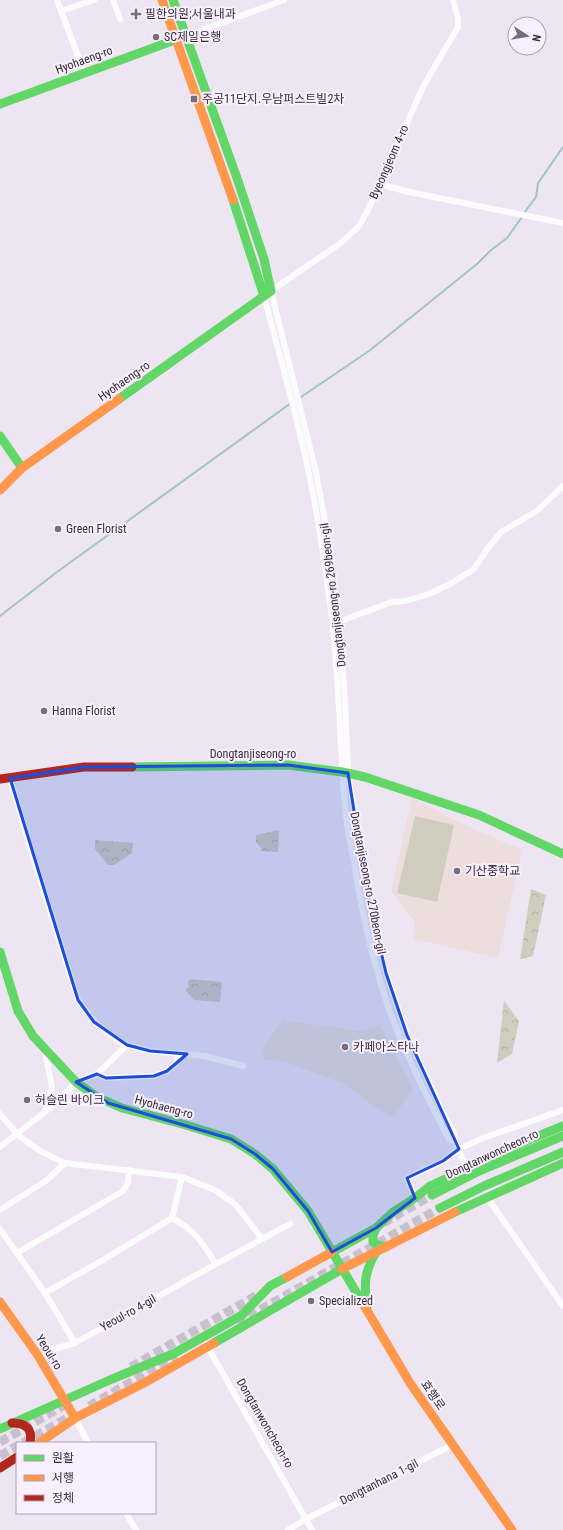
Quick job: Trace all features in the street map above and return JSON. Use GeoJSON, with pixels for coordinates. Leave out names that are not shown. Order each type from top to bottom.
{"type":"FeatureCollection","features":[{"type":"Feature","properties":{"kind":"main road"},"geometry":{"type":"LineString","coordinates":[[162,0],[247,241],[268,293]]}},
{"type":"Feature","properties":{"kind":"main road"},"geometry":{"type":"LineString","coordinates":[[173,0],[241,188],[264,259],[268,293]]}},
{"type":"Feature","properties":{"kind":"main road","name":"Hyohaeng-ro"},"geometry":{"type":"LineString","coordinates":[[0,104],[84,72],[186,36]]}},
{"type":"Feature","properties":{"kind":"main road","name":"Hyohaeng-ro"},"geometry":{"type":"LineString","coordinates":[[0,490],[22,468],[268,293]]}},
{"type":"Feature","properties":{"kind":"main road"},"geometry":{"type":"LineString","coordinates":[[0,436],[22,468]]}},
{"type":"Feature","properties":{"kind":"main road","name":"Dongtanjiseong-ro"},"geometry":{"type":"LineString","coordinates":[[0,780],[84,767],[288,765],[345,772],[479,815],[563,854]]}},
{"type":"Feature","properties":{"kind":"main road","name":"Hyohaeng-ro"},"geometry":{"type":"LineString","coordinates":[[0,952],[18,1011],[33,1036],[76,1082],[108,1103],[186,1124],[230,1139],[255,1154],[273,1169],[308,1211],[342,1269]]}},
{"type":"Feature","properties":{"kind":"main road"},"geometry":{"type":"LineString","coordinates":[[0,1429],[112,1379],[173,1354],[203,1338],[242,1315],[270,1286],[376,1228],[393,1212],[430,1186],[531,1139],[563,1126]]}},
{"type":"Feature","properties":{"kind":"main road","name":"Dongtanwoncheon-ro"},"geometry":{"type":"LineString","coordinates":[[432,1195],[479,1171],[563,1136]]}},
{"type":"Feature","properties":{"kind":"main road"},"geometry":{"type":"LineString","coordinates":[[440,1208],[484,1186],[563,1152]]}},
{"type":"Feature","properties":{"kind":"main road"},"geometry":{"type":"LineString","coordinates":[[40,1442],[75,1418],[144,1383],[342,1269],[487,1197],[563,1163]]}},
{"type":"Feature","properties":{"kind":"main road"},"geometry":{"type":"LineString","coordinates":[[376,1228],[372,1240],[373,1244],[377,1246],[386,1246]]}},
{"type":"Feature","properties":{"kind":"main road"},"geometry":{"type":"LineString","coordinates":[[368,1313],[363,1283],[367,1267],[376,1252]]}},
{"type":"Feature","properties":{"kind":"main road","name":"효행로"},"geometry":{"type":"LineString","coordinates":[[342,1269],[410,1383],[452,1446],[512,1530]]}},
{"type":"Feature","properties":{"kind":"main road","name":"Yeoul-ro"},"geometry":{"type":"LineString","coordinates":[[0,1302],[37,1354],[75,1418]]}},
{"type":"Feature","properties":{"kind":"main road"},"geometry":{"type":"LineString","coordinates":[[11,1423],[20,1422],[26,1425],[31,1434],[30,1442]]}},
{"type":"Feature","properties":{"kind":"main road"},"geometry":{"type":"LineString","coordinates":[[0,1468],[16,1458]]}},
{"type":"Feature","properties":{"kind":"street"},"geometry":{"type":"LineString","coordinates":[[57,0],[84,72]]}},
{"type":"Feature","properties":{"kind":"street"},"geometry":{"type":"LineString","coordinates":[[61,11],[94,0]]}},
{"type":"Feature","properties":{"kind":"street"},"geometry":{"type":"LineString","coordinates":[[113,0],[120,18]]}},
{"type":"Feature","properties":{"kind":"street","name":"Byeongjeom 4-ro"},"geometry":{"type":"LineString","coordinates":[[268,293],[342,242],[359,226],[368,210],[423,87],[458,27],[458,18],[453,0]]}},
{"type":"Feature","properties":{"kind":"street","name":"Hyohaeng-ro"},"geometry":{"type":"LineString","coordinates":[[186,36],[280,1]]}},
{"type":"Feature","properties":{"kind":"street"},"geometry":{"type":"LineString","coordinates":[[379,184],[409,192],[563,223]]}},
{"type":"Feature","properties":{"kind":"street"},"geometry":{"type":"LineString","coordinates":[[268,293],[287,385],[308,470],[321,539],[332,614],[350,841],[371,952],[393,1019],[411,1063],[448,1139],[455,1142],[468,1168]]}},
{"type":"Feature","properties":{"kind":"street","name":"Dongtanjiseong-ro 269beon-gil"},"geometry":{"type":"LineString","coordinates":[[268,293],[304,420],[316,472],[329,543],[345,699],[345,772]]}},
{"type":"Feature","properties":{"kind":"street"},"geometry":{"type":"LineString","coordinates":[[338,622],[392,602],[406,601],[429,594],[452,583],[474,569],[501,532],[537,511],[563,486]]}},
{"type":"Feature","properties":{"kind":"street"},"geometry":{"type":"LineString","coordinates":[[10,778],[78,1000],[94,1022],[114,1038],[127,1045],[150,1051],[205,1056],[244,1066]]}},
{"type":"Feature","properties":{"kind":"street"},"geometry":{"type":"LineString","coordinates":[[0,1147],[18,1135],[57,1102],[76,1082],[97,1074],[127,1045]]}},
{"type":"Feature","properties":{"kind":"street"},"geometry":{"type":"LineString","coordinates":[[44,1049],[52,1088],[45,1112]]}},
{"type":"Feature","properties":{"kind":"street"},"geometry":{"type":"LineString","coordinates":[[97,1074],[106,1078],[154,1076],[167,1071],[175,1064],[180,1053]]}},
{"type":"Feature","properties":{"kind":"street"},"geometry":{"type":"LineString","coordinates":[[57,1102],[72,1101],[97,1104],[108,1103]]}},
{"type":"Feature","properties":{"kind":"street"},"geometry":{"type":"LineString","coordinates":[[415,1198],[407,1178],[443,1161],[459,1149],[563,1110]]}},
{"type":"Feature","properties":{"kind":"street"},"geometry":{"type":"LineString","coordinates":[[0,1114],[18,1135],[40,1150],[65,1163],[182,1177],[215,1190],[236,1205],[262,1239]]}},
{"type":"Feature","properties":{"kind":"street"},"geometry":{"type":"LineString","coordinates":[[0,1210],[47,1180],[65,1163]]}},
{"type":"Feature","properties":{"kind":"street"},"geometry":{"type":"LineString","coordinates":[[17,1253],[122,1191],[128,1183],[129,1170]]}},
{"type":"Feature","properties":{"kind":"street"},"geometry":{"type":"LineString","coordinates":[[45,1293],[172,1218],[182,1177]]}},
{"type":"Feature","properties":{"kind":"street"},"geometry":{"type":"LineString","coordinates":[[487,1197],[563,1306]]}},
{"type":"Feature","properties":{"kind":"street"},"geometry":{"type":"LineString","coordinates":[[172,1218],[185,1224],[193,1232],[216,1264]]}},
{"type":"Feature","properties":{"kind":"street","name":"Yeoul-ro 4-gil"},"geometry":{"type":"LineString","coordinates":[[37,1354],[75,1343],[290,1224]]}},
{"type":"Feature","properties":{"kind":"street"},"geometry":{"type":"LineString","coordinates":[[0,1229],[45,1293],[75,1343]]}},
{"type":"Feature","properties":{"kind":"street","name":"Dongtanwoncheon-ro"},"geometry":{"type":"LineString","coordinates":[[203,1338],[306,1519]]}},
{"type":"Feature","properties":{"kind":"street"},"geometry":{"type":"LineString","coordinates":[[75,1418],[87,1442]]}},
{"type":"Feature","properties":{"kind":"street","name":"Dongtanhana 1-gil"},"geometry":{"type":"LineString","coordinates":[[288,1530],[306,1519],[452,1446]]}},
{"type":"Feature","properties":{"kind":"street"},"geometry":{"type":"LineString","coordinates":[[127,1514],[136,1530]]}},
{"type":"Feature","properties":{"kind":"street"},"geometry":{"type":"LineString","coordinates":[[306,1519],[312,1530]]}},
{"type":"Feature","properties":{"kind":"highlighted area"},"geometry":{"type":"Polygon","coordinates":[[[288,765],[348,773],[367,892],[386,973],[407,1035],[459,1149],[443,1161],[407,1178],[415,1198],[376,1228],[332,1252],[308,1211],[273,1169],[255,1154],[231,1139],[108,1103],[76,1082],[97,1074],[106,1078],[154,1076],[167,1071],[187,1054],[150,1051],[127,1045],[94,1022],[78,1000],[10,778],[84,767],[288,765]]]}},
{"type":"Feature","properties":{"kind":"shaded area","name":"기산중학교"},"geometry":{"type":"Polygon","coordinates":[[[412,798],[454,820],[522,850],[498,958],[413,939],[415,922],[391,891],[412,798]]]}},
{"type":"Feature","properties":{"kind":"shaded area"},"geometry":{"type":"Polygon","coordinates":[[[283,1020],[361,1031],[380,1025],[413,1089],[393,1118],[346,1085],[283,1061],[265,1060],[262,1048],[283,1020]]]}},
{"type":"Feature","properties":{"kind":"green space"},"geometry":{"type":"Polygon","coordinates":[[[415,816],[454,825],[437,902],[397,893],[415,816]]]}},
{"type":"Feature","properties":{"kind":"green space"},"geometry":{"type":"Polygon","coordinates":[[[279,830],[278,852],[260,851],[262,849],[256,842],[256,835],[279,830]]]}},
{"type":"Feature","properties":{"kind":"green space"},"geometry":{"type":"Polygon","coordinates":[[[95,840],[133,843],[132,853],[114,865],[108,865],[95,849],[95,840]]]}},
{"type":"Feature","properties":{"kind":"green space"},"geometry":{"type":"Polygon","coordinates":[[[531,889],[546,895],[533,956],[520,959],[531,889]]]}},
{"type":"Feature","properties":{"kind":"green space"},"geometry":{"type":"Polygon","coordinates":[[[190,979],[222,982],[220,1002],[194,1000],[185,990],[189,987],[188,982],[190,979]]]}},
{"type":"Feature","properties":{"kind":"green space"},"geometry":{"type":"Polygon","coordinates":[[[504,1001],[519,1021],[512,1054],[497,1063],[504,1001]]]}},
{"type":"Feature","properties":{"kind":"waterway"},"geometry":{"type":"LineString","coordinates":[[524,213],[536,197],[538,183],[563,147]]}},
{"type":"Feature","properties":{"kind":"waterway"},"geometry":{"type":"LineString","coordinates":[[298,399],[369,351],[477,264],[491,250],[507,238],[522,217]]}},
{"type":"Feature","properties":{"kind":"waterway"},"geometry":{"type":"LineString","coordinates":[[0,616],[57,572],[291,403]]}},
{"type":"Feature","properties":{"kind":"tunnel"},"geometry":{"type":"LineString","coordinates":[[383,1223],[432,1195]]}},
{"type":"Feature","properties":{"kind":"tunnel"},"geometry":{"type":"LineString","coordinates":[[237,1323],[440,1208]]}},
{"type":"Feature","properties":{"kind":"tunnel"},"geometry":{"type":"LineString","coordinates":[[131,1367],[259,1294]]}},
{"type":"Feature","properties":{"kind":"tunnel"},"geometry":{"type":"LineString","coordinates":[[89,1406],[177,1356]]}},
{"type":"Feature","properties":{"kind":"tunnel"},"geometry":{"type":"LineString","coordinates":[[0,1442],[68,1403]]}},
{"type":"Feature","properties":{"kind":"tunnel"},"geometry":{"type":"LineString","coordinates":[[25,1442],[71,1416]]}},
{"type":"Feature","properties":{"kind":"tunnel"},"geometry":{"type":"LineString","coordinates":[[0,1456],[16,1447]]}},
{"type":"Feature","properties":{"kind":"traffic: fast"},"geometry":{"type":"LineString","coordinates":[[119,399],[271,291],[264,259],[238,181],[173,0]]}},
{"type":"Feature","properties":{"kind":"traffic: fast"},"geometry":{"type":"LineString","coordinates":[[0,104],[183,37]]}},
{"type":"Feature","properties":{"kind":"traffic: fast"},"geometry":{"type":"LineString","coordinates":[[233,200],[264,296]]}},
{"type":"Feature","properties":{"kind":"traffic: fast"},"geometry":{"type":"LineString","coordinates":[[0,436],[22,468]]}},
{"type":"Feature","properties":{"kind":"traffic: fast"},"geometry":{"type":"LineString","coordinates":[[132,767],[288,765],[342,772],[365,777],[479,815],[563,854]]}},
{"type":"Feature","properties":{"kind":"traffic: fast"},"geometry":{"type":"LineString","coordinates":[[0,952],[18,1011],[33,1036],[76,1082],[97,1097],[122,1108],[231,1139],[255,1154],[273,1169],[308,1211],[362,1302]]}},
{"type":"Feature","properties":{"kind":"traffic: fast"},"geometry":{"type":"LineString","coordinates":[[332,1252],[376,1228],[393,1212],[430,1186],[531,1139],[563,1126]]}},
{"type":"Feature","properties":{"kind":"traffic: fast"},"geometry":{"type":"LineString","coordinates":[[432,1195],[479,1171],[563,1136]]}},
{"type":"Feature","properties":{"kind":"traffic: fast"},"geometry":{"type":"LineString","coordinates":[[440,1208],[484,1186],[563,1152]]}},
{"type":"Feature","properties":{"kind":"traffic: fast"},"geometry":{"type":"LineString","coordinates":[[455,1212],[563,1163]]}},
{"type":"Feature","properties":{"kind":"traffic: fast"},"geometry":{"type":"LineString","coordinates":[[376,1228],[373,1236],[373,1242],[377,1245],[386,1247]]}},
{"type":"Feature","properties":{"kind":"traffic: fast"},"geometry":{"type":"LineString","coordinates":[[367,1307],[365,1291],[366,1278],[369,1266],[376,1252]]}},
{"type":"Feature","properties":{"kind":"traffic: fast"},"geometry":{"type":"LineString","coordinates":[[214,1343],[342,1269]]}},
{"type":"Feature","properties":{"kind":"traffic: fast"},"geometry":{"type":"LineString","coordinates":[[0,1429],[112,1379],[173,1354],[242,1315],[270,1286],[287,1277]]}},
{"type":"Feature","properties":{"kind":"traffic: slow"},"geometry":{"type":"LineString","coordinates":[[162,0],[233,200]]}},
{"type":"Feature","properties":{"kind":"traffic: slow"},"geometry":{"type":"LineString","coordinates":[[0,490],[22,468],[119,399]]}},
{"type":"Feature","properties":{"kind":"traffic: slow"},"geometry":{"type":"LineString","coordinates":[[342,1269],[455,1212]]}},
{"type":"Feature","properties":{"kind":"traffic: slow"},"geometry":{"type":"LineString","coordinates":[[287,1277],[332,1252]]}},
{"type":"Feature","properties":{"kind":"traffic: slow"},"geometry":{"type":"LineString","coordinates":[[0,1302],[37,1354],[75,1418]]}},
{"type":"Feature","properties":{"kind":"traffic: slow"},"geometry":{"type":"LineString","coordinates":[[362,1302],[410,1383],[512,1530]]}},
{"type":"Feature","properties":{"kind":"traffic: slow"},"geometry":{"type":"LineString","coordinates":[[40,1442],[75,1418],[144,1383],[214,1343]]}},
{"type":"Feature","properties":{"kind":"traffic: jam"},"geometry":{"type":"LineString","coordinates":[[0,779],[84,767],[132,767]]}},
{"type":"Feature","properties":{"kind":"traffic: jam"},"geometry":{"type":"LineString","coordinates":[[12,1423],[21,1424],[27,1428],[31,1438],[30,1442]]}},
{"type":"Feature","properties":{"kind":"traffic: jam"},"geometry":{"type":"LineString","coordinates":[[0,1468],[16,1458]]}},
{"type":"Feature","properties":{"kind":"place","name":"필한의원;서울내과"},"geometry":{"type":"Point","coordinates":[136,14]}},
{"type":"Feature","properties":{"kind":"place","name":"SC제일은행"},"geometry":{"type":"Point","coordinates":[156,37]}},
{"type":"Feature","properties":{"kind":"place","name":"주공11단지.우남퍼스트빌2차"},"geometry":{"type":"Point","coordinates":[194,99]}},
{"type":"Feature","properties":{"kind":"place","name":"Green Florist"},"geometry":{"type":"Point","coordinates":[58,529]}},
{"type":"Feature","properties":{"kind":"place","name":"Hanna Florist"},"geometry":{"type":"Point","coordinates":[44,711]}},
{"type":"Feature","properties":{"kind":"place","name":"기산중학교"},"geometry":{"type":"Point","coordinates":[457,871]}},
{"type":"Feature","properties":{"kind":"place","name":"카페아스타나"},"geometry":{"type":"Point","coordinates":[345,1047]}},
{"type":"Feature","properties":{"kind":"place","name":"허슬린 바이크"},"geometry":{"type":"Point","coordinates":[27,1100]}},
{"type":"Feature","properties":{"kind":"place","name":"Specialized"},"geometry":{"type":"Point","coordinates":[311,1301]}}]}
